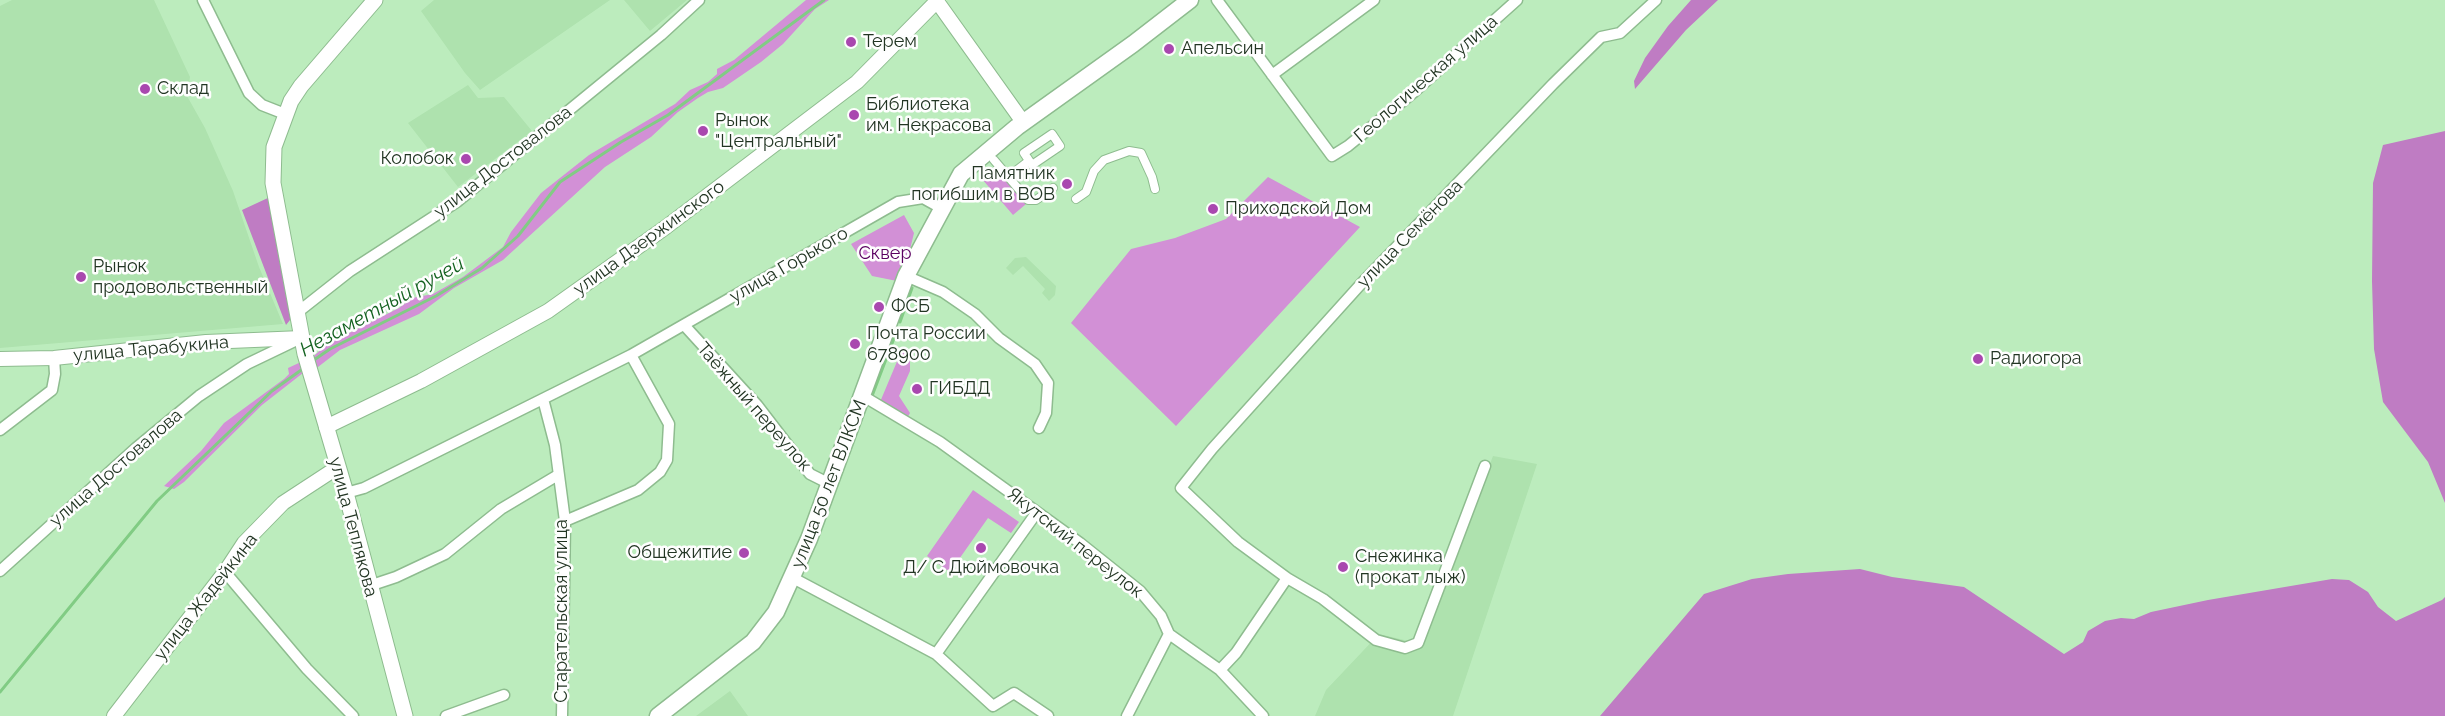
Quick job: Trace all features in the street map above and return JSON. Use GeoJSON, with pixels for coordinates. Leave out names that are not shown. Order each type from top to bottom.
{"type":"FeatureCollection","features":[{"type":"Feature","properties":{"kind":"main road","name":"улица Теплякова"},"geometry":{"type":"LineString","coordinates":[[375,0],[301,86],[285,114],[274,147],[273,183],[305,354],[346,493],[405,716]]}},
{"type":"Feature","properties":{"kind":"main road"},"geometry":{"type":"LineString","coordinates":[[941,208],[961,174],[1023,122],[1133,45],[1190,0]]}},
{"type":"Feature","properties":{"kind":"main road","name":"улица 50 лет ВЛКСМ"},"geometry":{"type":"LineString","coordinates":[[658,716],[753,642],[776,612],[793,578],[830,484],[906,276],[941,208]]}},
{"type":"Feature","properties":{"kind":"street"},"geometry":{"type":"LineString","coordinates":[[203,0],[249,93],[262,105],[285,114]]}},
{"type":"Feature","properties":{"kind":"street","name":"улица Достовалова"},"geometry":{"type":"LineString","coordinates":[[298,312],[351,271],[458,201],[661,35],[699,0]]}},
{"type":"Feature","properties":{"kind":"street"},"geometry":{"type":"LineString","coordinates":[[937,0],[1023,122]]}},
{"type":"Feature","properties":{"kind":"street","name":"улица Дзержинского"},"geometry":{"type":"LineString","coordinates":[[326,427],[421,381],[548,311],[666,227],[857,82],[937,0]]}},
{"type":"Feature","properties":{"kind":"street"},"geometry":{"type":"LineString","coordinates":[[1217,0],[1272,75],[1374,0]]}},
{"type":"Feature","properties":{"kind":"street","name":"Геологическая улица"},"geometry":{"type":"LineString","coordinates":[[1272,75],[1332,156],[1348,146],[1414,92],[1517,0]]}},
{"type":"Feature","properties":{"kind":"street","name":"улица Семёнова"},"geometry":{"type":"LineString","coordinates":[[1287,579],[1238,542],[1181,488],[1360,285],[1553,84],[1601,37],[1620,33],[1656,0]]}},
{"type":"Feature","properties":{"kind":"street"},"geometry":{"type":"LineString","coordinates":[[1076,200],[1086,192],[1094,171],[1104,160],[1129,151],[1141,153],[1155,189]]}},
{"type":"Feature","properties":{"kind":"street"},"geometry":{"type":"LineString","coordinates":[[994,160],[1028,200],[1036,200],[1053,188]]}},
{"type":"Feature","properties":{"kind":"street"},"geometry":{"type":"LineString","coordinates":[[1008,177],[1029,161]]}},
{"type":"Feature","properties":{"kind":"street","name":"улица Горького"},"geometry":{"type":"LineString","coordinates":[[346,493],[364,488],[631,355],[898,202],[923,198],[941,208]]}},
{"type":"Feature","properties":{"kind":"street"},"geometry":{"type":"LineString","coordinates":[[906,276],[943,292],[975,314],[999,338],[1035,364],[1048,383],[1046,413],[1039,428]]}},
{"type":"Feature","properties":{"kind":"street","name":"Таёжный переулок"},"geometry":{"type":"LineString","coordinates":[[684,325],[757,405],[810,474],[830,484]]}},
{"type":"Feature","properties":{"kind":"street","name":"улица Достовалова"},"geometry":{"type":"LineString","coordinates":[[0,571],[136,448],[199,396],[247,364],[302,338]]}},
{"type":"Feature","properties":{"kind":"street","name":"улица Тарабукина"},"geometry":{"type":"LineString","coordinates":[[0,359],[54,358],[206,342],[302,338]]}},
{"type":"Feature","properties":{"kind":"street"},"geometry":{"type":"LineString","coordinates":[[565,521],[638,490],[660,472],[667,460],[669,424],[631,355]]}},
{"type":"Feature","properties":{"kind":"street"},"geometry":{"type":"LineString","coordinates":[[0,430],[52,390],[55,374],[54,358]]}},
{"type":"Feature","properties":{"kind":"street","name":"Якутский переулок"},"geometry":{"type":"LineString","coordinates":[[863,396],[940,442],[1037,512],[1140,591],[1161,616],[1169,634],[1220,670],[1263,716]]}},
{"type":"Feature","properties":{"kind":"street","name":"Старательская улица"},"geometry":{"type":"LineString","coordinates":[[543,399],[555,445],[565,521],[561,716]]}},
{"type":"Feature","properties":{"kind":"street"},"geometry":{"type":"LineString","coordinates":[[1220,670],[1236,653],[1287,579],[1323,599],[1376,640],[1405,648],[1418,643],[1485,466]]}},
{"type":"Feature","properties":{"kind":"street","name":"улица Жадейкина"},"geometry":{"type":"LineString","coordinates":[[114,716],[225,572],[244,543],[284,503],[338,467]]}},
{"type":"Feature","properties":{"kind":"street"},"geometry":{"type":"LineString","coordinates":[[369,586],[396,577],[445,554],[501,509],[558,475]]}},
{"type":"Feature","properties":{"kind":"street"},"geometry":{"type":"LineString","coordinates":[[936,654],[1037,512]]}},
{"type":"Feature","properties":{"kind":"street"},"geometry":{"type":"LineString","coordinates":[[225,572],[307,669],[353,716]]}},
{"type":"Feature","properties":{"kind":"street"},"geometry":{"type":"LineString","coordinates":[[793,578],[936,654],[993,706],[1014,693],[1048,716]]}},
{"type":"Feature","properties":{"kind":"street"},"geometry":{"type":"LineString","coordinates":[[1127,716],[1169,634]]}},
{"type":"Feature","properties":{"kind":"street"},"geometry":{"type":"LineString","coordinates":[[446,716],[504,695]]}},
{"type":"Feature","properties":{"kind":"shaded area"},"geometry":{"type":"Polygon","coordinates":[[[12,0],[154,0],[190,77],[187,96],[205,128],[233,191],[259,267],[283,324],[0,348],[0,6],[12,0]]]}},
{"type":"Feature","properties":{"kind":"shaded area"},"geometry":{"type":"Polygon","coordinates":[[[434,0],[610,0],[480,90],[465,73],[421,11],[434,0]]]}},
{"type":"Feature","properties":{"kind":"shaded area"},"geometry":{"type":"Polygon","coordinates":[[[624,0],[687,0],[650,31],[624,0]]]}},
{"type":"Feature","properties":{"kind":"shaded area"},"geometry":{"type":"Polygon","coordinates":[[[1691,0],[1718,0],[1686,30],[1635,89],[1634,81],[1645,58],[1668,26],[1691,0]]]}},
{"type":"Feature","properties":{"kind":"shaded area","name":"Колобок"},"geometry":{"type":"Polygon","coordinates":[[[468,85],[478,98],[504,97],[532,131],[458,187],[408,123],[468,85]]]}},
{"type":"Feature","properties":{"kind":"shaded area"},"geometry":{"type":"Polygon","coordinates":[[[2445,131],[2445,503],[2428,462],[2383,402],[2374,349],[2372,281],[2373,183],[2383,145],[2445,131]]]}},
{"type":"Feature","properties":{"kind":"shaded area"},"geometry":{"type":"Polygon","coordinates":[[[270,197],[294,315],[286,325],[242,210],[270,197]]]}},
{"type":"Feature","properties":{"kind":"shaded area"},"geometry":{"type":"Polygon","coordinates":[[[1026,257],[1056,286],[1055,295],[1049,301],[1042,293],[1045,289],[1023,266],[1013,275],[1006,268],[1015,258],[1026,257]]]}},
{"type":"Feature","properties":{"kind":"shaded area"},"geometry":{"type":"Polygon","coordinates":[[[1493,456],[1537,464],[1453,716],[1315,716],[1326,690],[1379,634],[1421,644],[1493,456]]]}},
{"type":"Feature","properties":{"kind":"shaded area"},"geometry":{"type":"Polygon","coordinates":[[[1860,569],[1892,577],[1964,587],[2064,654],[2083,642],[2088,631],[2105,621],[2121,618],[2134,619],[2151,612],[2208,600],[2332,579],[2349,580],[2368,592],[2378,607],[2396,621],[2445,597],[2445,716],[1600,716],[1704,594],[1752,579],[1860,569]]]}},
{"type":"Feature","properties":{"kind":"shaded area"},"geometry":{"type":"Polygon","coordinates":[[[730,691],[748,716],[696,716],[730,691]]]}},
{"type":"Feature","properties":{"kind":"green space"},"geometry":{"type":"Polygon","coordinates":[[[806,0],[829,0],[815,9],[783,44],[761,62],[723,88],[708,92],[698,98],[678,112],[651,137],[605,167],[503,260],[454,288],[419,314],[340,350],[318,367],[303,373],[262,405],[184,482],[174,489],[164,486],[201,451],[224,423],[284,379],[289,374],[288,368],[314,356],[327,344],[399,308],[412,298],[433,294],[463,277],[503,247],[511,232],[541,193],[589,155],[675,104],[690,90],[708,82],[717,74],[717,69],[734,60],[806,0]]]}},
{"type":"Feature","properties":{"kind":"green space"},"geometry":{"type":"Polygon","coordinates":[[[1001,163],[1032,199],[1013,215],[982,179],[1001,163]]]}},
{"type":"Feature","properties":{"kind":"green space"},"geometry":{"type":"Polygon","coordinates":[[[1268,177],[1360,227],[1176,426],[1071,323],[1131,249],[1175,238],[1226,219],[1268,177]]]}},
{"type":"Feature","properties":{"kind":"green space","name":"Сквер"},"geometry":{"type":"Polygon","coordinates":[[[904,215],[914,233],[902,282],[872,276],[851,244],[904,215]]]}},
{"type":"Feature","properties":{"kind":"green space"},"geometry":{"type":"Polygon","coordinates":[[[905,348],[910,354],[910,371],[899,396],[910,413],[906,420],[880,402],[901,352],[905,348]]]}},
{"type":"Feature","properties":{"kind":"green space"},"geometry":{"type":"Polygon","coordinates":[[[973,490],[1019,522],[1011,533],[988,518],[950,572],[927,556],[973,490]]]}},
{"type":"Feature","properties":{"kind":"waterway","name":"Незаметный ручей"},"geometry":{"type":"LineString","coordinates":[[311,362],[330,349],[436,296],[482,268],[518,236],[560,182],[621,142],[668,115],[824,0]]}},
{"type":"Feature","properties":{"kind":"waterway"},"geometry":{"type":"LineString","coordinates":[[900,322],[912,288]]}},
{"type":"Feature","properties":{"kind":"waterway"},"geometry":{"type":"LineString","coordinates":[[872,396],[896,333]]}},
{"type":"Feature","properties":{"kind":"waterway","name":"Незаметный ручей"},"geometry":{"type":"LineString","coordinates":[[0,692],[157,501],[272,391],[304,368]]}},
{"type":"Feature","properties":{"kind":"place","name":"Терем"},"geometry":{"type":"Point","coordinates":[851,42]}},
{"type":"Feature","properties":{"kind":"place","name":"Апельсин"},"geometry":{"type":"Point","coordinates":[1169,49]}},
{"type":"Feature","properties":{"kind":"place","name":"Склад"},"geometry":{"type":"Point","coordinates":[145,89]}},
{"type":"Feature","properties":{"kind":"place","name":"Библиотека им. Некрасова"},"geometry":{"type":"Point","coordinates":[854,115]}},
{"type":"Feature","properties":{"kind":"place","name":"Рынок \"Центральный\""},"geometry":{"type":"Point","coordinates":[703,131]}},
{"type":"Feature","properties":{"kind":"place","name":"Колобок"},"geometry":{"type":"Point","coordinates":[466,159]}},
{"type":"Feature","properties":{"kind":"place","name":"Памятник погибшим в ВОВ"},"geometry":{"type":"Point","coordinates":[1067,184]}},
{"type":"Feature","properties":{"kind":"place","name":"Приходской Дом"},"geometry":{"type":"Point","coordinates":[1213,209]}},
{"type":"Feature","properties":{"kind":"place","name":"Рынок продовольственный"},"geometry":{"type":"Point","coordinates":[81,277]}},
{"type":"Feature","properties":{"kind":"place","name":"ФСБ"},"geometry":{"type":"Point","coordinates":[879,307]}},
{"type":"Feature","properties":{"kind":"place","name":"Почта России 678900"},"geometry":{"type":"Point","coordinates":[855,344]}},
{"type":"Feature","properties":{"kind":"place","name":"Радиогора"},"geometry":{"type":"Point","coordinates":[1978,359]}},
{"type":"Feature","properties":{"kind":"place","name":"ГИБДД"},"geometry":{"type":"Point","coordinates":[917,389]}},
{"type":"Feature","properties":{"kind":"place","name":"Д/ С Дюймовочка"},"geometry":{"type":"Point","coordinates":[981,548]}},
{"type":"Feature","properties":{"kind":"place","name":"Общежитие"},"geometry":{"type":"Point","coordinates":[744,553]}},
{"type":"Feature","properties":{"kind":"place","name":"Снежинка (прокат лыж)"},"geometry":{"type":"Point","coordinates":[1343,567]}}]}
